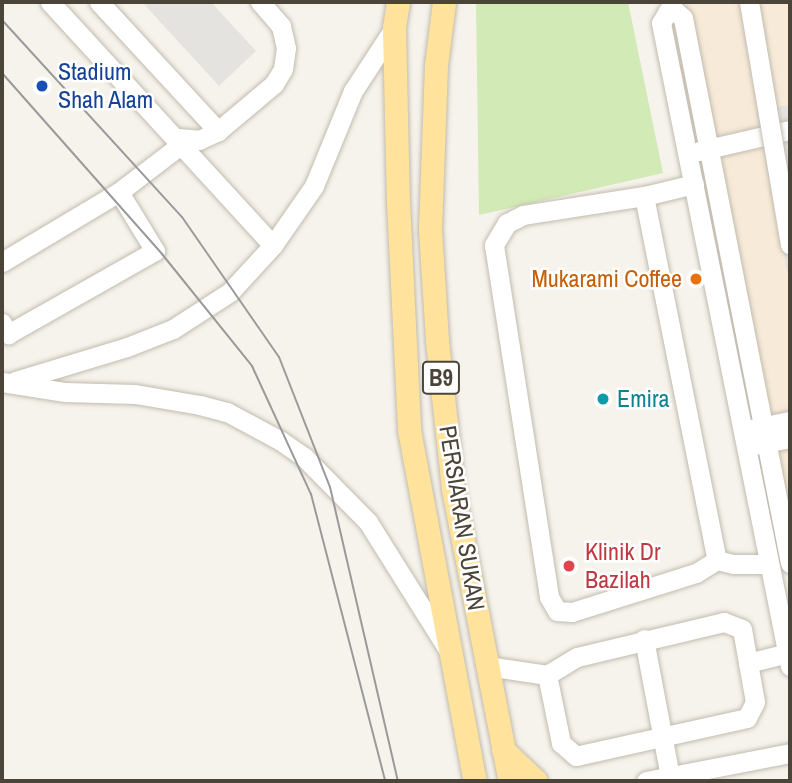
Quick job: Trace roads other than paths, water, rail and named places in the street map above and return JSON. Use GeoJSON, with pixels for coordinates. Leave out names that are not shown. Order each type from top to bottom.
{"type":"FeatureCollection","features":[{"type":"Feature","properties":{"kind":"main road","name":"PERSIARAN SUKAN"},"geometry":{"type":"LineString","coordinates":[[398,2],[394,28],[398,202],[409,430],[447,648],[475,781]]}},
{"type":"Feature","properties":{"kind":"main road","name":"PERSIARAN SUKAN"},"geometry":{"type":"LineString","coordinates":[[444,2],[436,65],[430,229],[437,341],[453,489],[510,781]]}},
{"type":"Feature","properties":{"kind":"main road"},"geometry":{"type":"LineString","coordinates":[[466,742],[485,781]]}},
{"type":"Feature","properties":{"kind":"main road"},"geometry":{"type":"LineString","coordinates":[[503,750],[536,781]]}},
{"type":"Feature","properties":{"kind":"street"},"geometry":{"type":"LineString","coordinates":[[50,2],[274,244]]}},
{"type":"Feature","properties":{"kind":"street"},"geometry":{"type":"LineString","coordinates":[[99,2],[218,131]]}},
{"type":"Feature","properties":{"kind":"street"},"geometry":{"type":"LineString","coordinates":[[2,262],[120,192],[180,141],[198,140],[218,131],[274,85],[284,69],[286,48],[281,26],[260,2]]}},
{"type":"Feature","properties":{"kind":"street"},"geometry":{"type":"LineString","coordinates":[[749,2],[790,245]]}},
{"type":"Feature","properties":{"kind":"street"},"geometry":{"type":"LineString","coordinates":[[748,663],[789,659],[661,23],[668,11],[675,11],[683,18],[790,563]]}},
{"type":"Feature","properties":{"kind":"street"},"geometry":{"type":"LineString","coordinates":[[6,382],[127,347],[173,329],[230,292],[274,244],[314,186],[354,91],[394,28]]}},
{"type":"Feature","properties":{"kind":"street"},"geometry":{"type":"LineString","coordinates":[[688,153],[790,130]]}},
{"type":"Feature","properties":{"kind":"street"},"geometry":{"type":"LineString","coordinates":[[694,184],[644,196],[523,215],[507,223],[494,245],[549,597],[557,611],[572,612],[696,573],[717,561],[769,564]]}},
{"type":"Feature","properties":{"kind":"street"},"geometry":{"type":"LineString","coordinates":[[2,323],[8,334],[155,251],[120,192]]}},
{"type":"Feature","properties":{"kind":"street"},"geometry":{"type":"LineString","coordinates":[[644,196],[717,561]]}},
{"type":"Feature","properties":{"kind":"street"},"geometry":{"type":"LineString","coordinates":[[6,382],[65,392],[135,394],[200,405],[227,412],[281,441],[304,457],[368,522],[447,648]]}},
{"type":"Feature","properties":{"kind":"street"},"geometry":{"type":"LineString","coordinates":[[764,435],[790,421]]}},
{"type":"Feature","properties":{"kind":"street"},"geometry":{"type":"LineString","coordinates":[[744,438],[764,435],[790,438]]}},
{"type":"Feature","properties":{"kind":"street"},"geometry":{"type":"LineString","coordinates":[[487,666],[547,675],[577,657],[724,622],[741,629],[755,702],[747,718],[576,755],[561,743],[547,675]]}},
{"type":"Feature","properties":{"kind":"street"},"geometry":{"type":"LineString","coordinates":[[645,639],[670,776]]}},
{"type":"Feature","properties":{"kind":"street"},"geometry":{"type":"LineString","coordinates":[[646,781],[790,753]]}},
{"type":"Feature","properties":{"kind":"tram line"},"geometry":{"type":"LineString","coordinates":[[2,20],[182,217],[279,357],[330,487],[398,781]]}},
{"type":"Feature","properties":{"kind":"tram line"},"geometry":{"type":"LineString","coordinates":[[2,73],[162,254],[252,366],[311,494],[385,781]]}},
{"type":"Feature","properties":{"kind":"place","name":"Stadium Shah Alam"},"geometry":{"type":"Point","coordinates":[42,86]}},
{"type":"Feature","properties":{"kind":"place","name":"Mukarami Coffee"},"geometry":{"type":"Point","coordinates":[696,279]}},
{"type":"Feature","properties":{"kind":"place","name":"Emira"},"geometry":{"type":"Point","coordinates":[603,399]}},
{"type":"Feature","properties":{"kind":"place","name":"Klinik Dr Bazilah"},"geometry":{"type":"Point","coordinates":[569,566]}}]}
